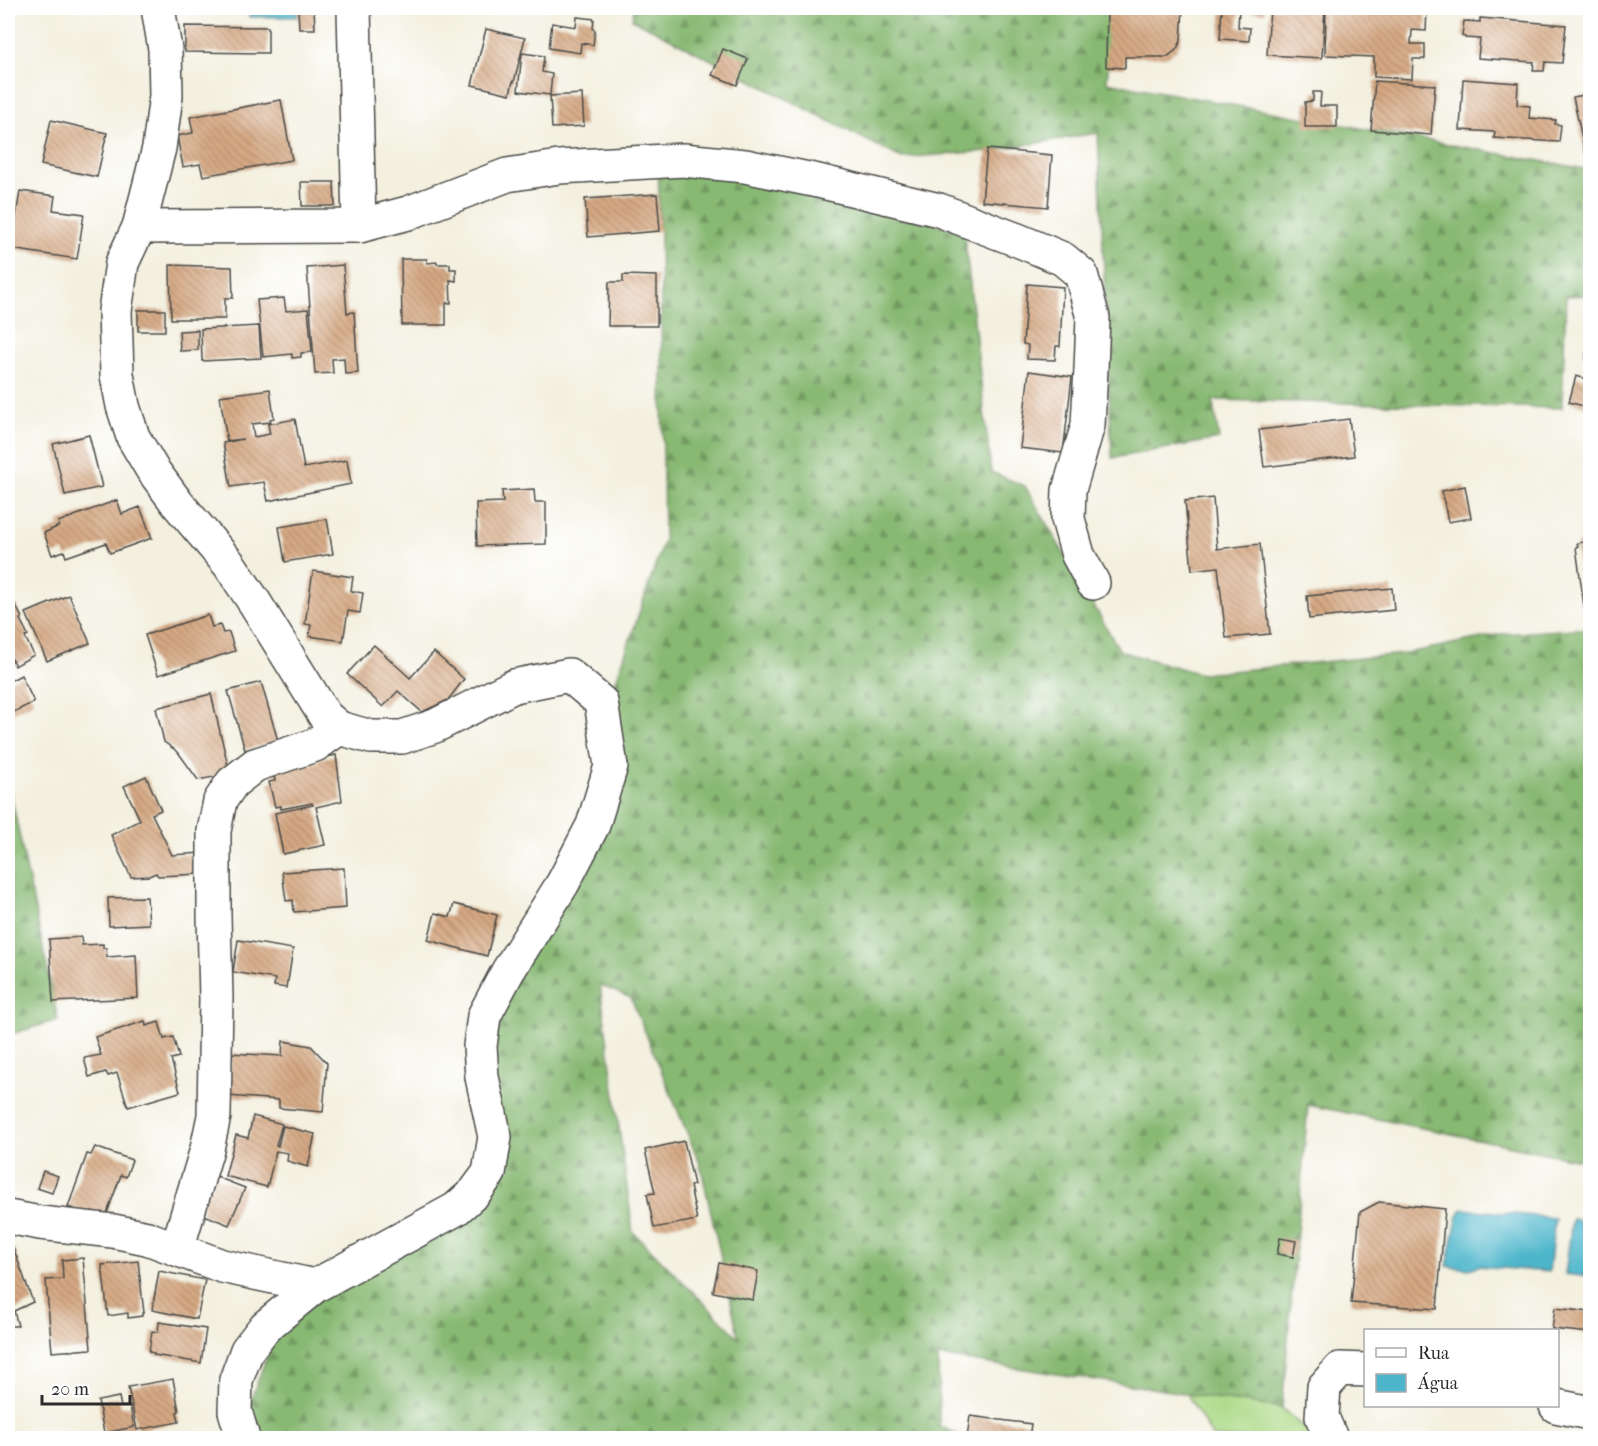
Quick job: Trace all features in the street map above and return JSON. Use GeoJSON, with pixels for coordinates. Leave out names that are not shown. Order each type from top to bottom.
{"type":"FeatureCollection","features":[{"type":"Feature","properties":{"kind":"street"},"geometry":{"type":"LineString","coordinates":[[158,8],[165,49],[166,96],[159,148],[139,227],[122,263],[115,311],[117,375],[123,406],[133,437],[152,469],[177,503],[229,564],[318,707],[339,728],[371,737],[402,737],[435,726],[514,686],[568,675],[601,702],[611,766],[593,825],[563,883],[508,971],[484,1016],[480,1046],[482,1077],[495,1137],[489,1173],[475,1192],[456,1209],[315,1286],[265,1327],[247,1350],[236,1380],[235,1411],[243,1438]]}},
{"type":"Feature","properties":{"kind":"street"},"geometry":{"type":"LineString","coordinates":[[354,8],[359,226]]}},
{"type":"Feature","properties":{"kind":"street"},"geometry":{"type":"LineString","coordinates":[[139,227],[359,226],[408,213],[507,175],[559,167],[683,160],[746,166],[829,183],[939,210],[1020,240],[1063,259],[1081,274],[1093,318],[1088,425],[1069,490],[1068,519],[1077,555],[1093,583]]}},
{"type":"Feature","properties":{"kind":"street"},"geometry":{"type":"LineString","coordinates":[[177,1249],[207,1149],[214,1116],[216,999],[214,831],[220,801],[232,783],[255,765],[315,745],[339,728]]}},
{"type":"Feature","properties":{"kind":"street"},"geometry":{"type":"LineString","coordinates":[[8,1217],[113,1231],[147,1238],[222,1266],[315,1286]]}},
{"type":"Feature","properties":{"kind":"street"},"geometry":{"type":"LineString","coordinates":[[1331,1438],[1322,1417],[1324,1387],[1340,1370],[1364,1370]]}},
{"type":"Feature","properties":{"kind":"street"},"geometry":{"type":"LineString","coordinates":[[1559,1407],[1590,1413]]}},
{"type":"Feature","properties":{"kind":"green space"},"geometry":{"type":"Polygon","coordinates":[[[634,8],[1113,8],[1107,82],[1590,170],[1590,295],[1566,296],[1562,408],[1213,400],[1219,439],[1112,458],[1098,133],[987,151],[901,158],[632,19],[634,8]]]}},
{"type":"Feature","properties":{"kind":"green space"},"geometry":{"type":"Polygon","coordinates":[[[658,165],[693,166],[964,231],[991,472],[1025,486],[1120,651],[1201,674],[1403,654],[1501,634],[1590,628],[1590,1162],[1308,1105],[1282,1408],[938,1356],[939,1426],[966,1438],[237,1438],[274,1336],[330,1290],[490,1187],[494,1014],[554,905],[597,856],[612,807],[610,698],[664,540],[658,165]],[[600,985],[633,1232],[739,1338],[700,1164],[631,998],[600,985]]]}},
{"type":"Feature","properties":{"kind":"green space"},"geometry":{"type":"Polygon","coordinates":[[[8,781],[58,1020],[8,1035],[8,781]]]}},
{"type":"Feature","properties":{"kind":"green space"},"geometry":{"type":"Polygon","coordinates":[[[1187,1394],[1282,1408],[1314,1438],[1213,1438],[1187,1394]]]}},
{"type":"Feature","properties":{"kind":"water"},"geometry":{"type":"Polygon","coordinates":[[[249,8],[297,8],[297,17],[249,17],[249,8]]]}},
{"type":"Feature","properties":{"kind":"water"},"geometry":{"type":"Polygon","coordinates":[[[1464,1209],[1555,1218],[1549,1272],[1478,1266],[1469,1269],[1447,1266],[1458,1215],[1464,1209]]]}},
{"type":"Feature","properties":{"kind":"water"},"geometry":{"type":"Polygon","coordinates":[[[1572,1219],[1590,1221],[1590,1277],[1565,1274],[1572,1219]]]}},
{"type":"Feature","properties":{"kind":"building"},"geometry":{"type":"Polygon","coordinates":[[[298,8],[314,8],[315,29],[299,29],[298,8]]]}},
{"type":"Feature","properties":{"kind":"building"},"geometry":{"type":"Polygon","coordinates":[[[1107,8],[1183,8],[1181,41],[1176,50],[1167,57],[1125,57],[1125,68],[1106,67],[1107,8]]]}},
{"type":"Feature","properties":{"kind":"building"},"geometry":{"type":"Polygon","coordinates":[[[1222,8],[1265,8],[1265,13],[1239,11],[1238,27],[1250,28],[1249,41],[1220,39],[1222,8]]]}},
{"type":"Feature","properties":{"kind":"building"},"geometry":{"type":"Polygon","coordinates":[[[1270,8],[1325,8],[1322,58],[1267,55],[1270,8]]]}},
{"type":"Feature","properties":{"kind":"building"},"geometry":{"type":"Polygon","coordinates":[[[1326,8],[1427,10],[1426,31],[1412,30],[1411,44],[1425,44],[1425,59],[1413,59],[1412,79],[1374,77],[1374,57],[1325,55],[1326,8]]]}},
{"type":"Feature","properties":{"kind":"building"},"geometry":{"type":"Polygon","coordinates":[[[577,17],[594,19],[593,45],[581,43],[580,53],[549,48],[552,23],[576,27],[577,17]]]}},
{"type":"Feature","properties":{"kind":"building"},"geometry":{"type":"Polygon","coordinates":[[[1480,18],[1566,25],[1562,63],[1545,62],[1544,71],[1533,71],[1534,62],[1478,58],[1480,39],[1462,36],[1464,21],[1480,22],[1480,18]]]}},
{"type":"Feature","properties":{"kind":"building"},"geometry":{"type":"Polygon","coordinates":[[[185,26],[268,27],[268,53],[185,52],[185,26]]]}},
{"type":"Feature","properties":{"kind":"building"},"geometry":{"type":"Polygon","coordinates":[[[486,29],[525,38],[510,94],[472,85],[486,29]]]}},
{"type":"Feature","properties":{"kind":"building"},"geometry":{"type":"Polygon","coordinates":[[[723,49],[748,59],[737,85],[712,75],[723,49]]]}},
{"type":"Feature","properties":{"kind":"building"},"geometry":{"type":"Polygon","coordinates":[[[522,53],[544,56],[542,72],[552,74],[550,95],[518,91],[522,53]]]}},
{"type":"Feature","properties":{"kind":"building"},"geometry":{"type":"Polygon","coordinates":[[[1463,79],[1518,83],[1517,105],[1530,106],[1529,118],[1556,120],[1555,124],[1561,125],[1559,142],[1494,138],[1495,132],[1460,130],[1463,79]]]}},
{"type":"Feature","properties":{"kind":"building"},"geometry":{"type":"Polygon","coordinates":[[[1375,81],[1435,85],[1431,135],[1371,130],[1375,81]]]}},
{"type":"Feature","properties":{"kind":"building"},"geometry":{"type":"Polygon","coordinates":[[[1313,92],[1321,92],[1320,106],[1337,106],[1337,127],[1305,127],[1305,102],[1313,101],[1313,92]]]}},
{"type":"Feature","properties":{"kind":"building"},"geometry":{"type":"Polygon","coordinates":[[[582,94],[584,126],[552,128],[550,96],[582,94]]]}},
{"type":"Feature","properties":{"kind":"building"},"geometry":{"type":"Polygon","coordinates":[[[1590,94],[1590,151],[1585,153],[1573,97],[1590,94]]]}},
{"type":"Feature","properties":{"kind":"building"},"geometry":{"type":"Polygon","coordinates":[[[281,100],[292,160],[203,176],[200,164],[183,167],[177,136],[193,133],[190,117],[281,100]]]}},
{"type":"Feature","properties":{"kind":"building"},"geometry":{"type":"Polygon","coordinates":[[[51,120],[107,133],[97,177],[41,165],[51,120]]]}},
{"type":"Feature","properties":{"kind":"building"},"geometry":{"type":"Polygon","coordinates":[[[987,149],[1052,155],[1048,207],[982,201],[987,149]]]}},
{"type":"Feature","properties":{"kind":"building"},"geometry":{"type":"Polygon","coordinates":[[[301,182],[334,182],[335,206],[302,206],[301,182]]]}},
{"type":"Feature","properties":{"kind":"building"},"geometry":{"type":"Polygon","coordinates":[[[20,191],[55,196],[53,210],[84,214],[77,259],[11,249],[20,191]]]}},
{"type":"Feature","properties":{"kind":"building"},"geometry":{"type":"Polygon","coordinates":[[[657,194],[660,231],[588,237],[585,199],[657,194]]]}},
{"type":"Feature","properties":{"kind":"building"},"geometry":{"type":"Polygon","coordinates":[[[401,259],[427,259],[427,263],[450,264],[450,269],[456,269],[456,281],[450,280],[451,303],[446,303],[446,325],[402,325],[401,259]]]}},
{"type":"Feature","properties":{"kind":"building"},"geometry":{"type":"Polygon","coordinates":[[[170,265],[232,267],[233,298],[225,298],[225,319],[171,319],[170,265]]]}},
{"type":"Feature","properties":{"kind":"building"},"geometry":{"type":"Polygon","coordinates":[[[343,265],[347,313],[354,312],[358,373],[345,374],[344,358],[332,359],[333,373],[315,374],[307,268],[343,265]]]}},
{"type":"Feature","properties":{"kind":"building"},"geometry":{"type":"Polygon","coordinates":[[[623,275],[657,276],[657,326],[608,326],[609,282],[623,282],[623,275]]]}},
{"type":"Feature","properties":{"kind":"building"},"geometry":{"type":"Polygon","coordinates":[[[1027,284],[1063,287],[1060,346],[1056,346],[1055,360],[1027,359],[1028,345],[1023,344],[1027,284]]]}},
{"type":"Feature","properties":{"kind":"building"},"geometry":{"type":"Polygon","coordinates":[[[284,298],[286,311],[308,309],[312,352],[301,353],[301,357],[292,358],[292,354],[263,357],[257,300],[284,298]]]}},
{"type":"Feature","properties":{"kind":"building"},"geometry":{"type":"Polygon","coordinates":[[[138,310],[165,310],[165,331],[138,331],[138,310]]]}},
{"type":"Feature","properties":{"kind":"building"},"geometry":{"type":"Polygon","coordinates":[[[259,326],[261,358],[202,361],[201,329],[259,326]]]}},
{"type":"Feature","properties":{"kind":"building"},"geometry":{"type":"Polygon","coordinates":[[[198,330],[198,350],[180,351],[179,331],[198,330]]]}},
{"type":"Feature","properties":{"kind":"building"},"geometry":{"type":"Polygon","coordinates":[[[1586,353],[1590,353],[1590,368],[1586,368],[1586,353]]]}},
{"type":"Feature","properties":{"kind":"building"},"geometry":{"type":"Polygon","coordinates":[[[1029,371],[1072,377],[1063,453],[1020,448],[1029,371]]]}},
{"type":"Feature","properties":{"kind":"building"},"geometry":{"type":"Polygon","coordinates":[[[1576,376],[1590,380],[1590,408],[1569,402],[1576,376]]]}},
{"type":"Feature","properties":{"kind":"building"},"geometry":{"type":"Polygon","coordinates":[[[270,389],[274,418],[270,419],[271,422],[252,424],[254,437],[270,434],[268,424],[295,419],[304,468],[347,460],[351,484],[268,501],[264,482],[231,487],[223,443],[243,439],[227,441],[220,396],[270,389]]]}},
{"type":"Feature","properties":{"kind":"building"},"geometry":{"type":"Polygon","coordinates":[[[1349,419],[1354,456],[1264,467],[1259,430],[1349,419]]]}},
{"type":"Feature","properties":{"kind":"building"},"geometry":{"type":"Polygon","coordinates":[[[89,435],[102,487],[65,495],[53,444],[89,435]]]}},
{"type":"Feature","properties":{"kind":"building"},"geometry":{"type":"Polygon","coordinates":[[[1465,486],[1471,518],[1448,522],[1442,491],[1465,486]]]}},
{"type":"Feature","properties":{"kind":"building"},"geometry":{"type":"Polygon","coordinates":[[[534,489],[535,502],[546,502],[546,544],[477,546],[476,503],[503,502],[502,491],[534,489]]]}},
{"type":"Feature","properties":{"kind":"building"},"geometry":{"type":"Polygon","coordinates":[[[1213,498],[1217,549],[1260,544],[1270,634],[1226,638],[1218,567],[1192,570],[1185,501],[1213,498]]]}},
{"type":"Feature","properties":{"kind":"building"},"geometry":{"type":"Polygon","coordinates":[[[117,500],[122,514],[140,507],[152,538],[110,553],[106,543],[66,557],[64,551],[52,555],[44,533],[59,526],[58,522],[117,500]]]}},
{"type":"Feature","properties":{"kind":"building"},"geometry":{"type":"Polygon","coordinates":[[[327,519],[333,554],[285,562],[279,527],[327,519]]]}},
{"type":"Feature","properties":{"kind":"building"},"geometry":{"type":"Polygon","coordinates":[[[1590,541],[1590,614],[1585,614],[1576,547],[1577,543],[1590,541]]]}},
{"type":"Feature","properties":{"kind":"building"},"geometry":{"type":"Polygon","coordinates":[[[313,571],[353,577],[351,591],[363,593],[360,613],[348,611],[343,641],[309,636],[311,625],[305,624],[313,571]]]}},
{"type":"Feature","properties":{"kind":"building"},"geometry":{"type":"Polygon","coordinates":[[[1392,588],[1394,610],[1309,619],[1307,596],[1392,588]]]}},
{"type":"Feature","properties":{"kind":"building"},"geometry":{"type":"Polygon","coordinates":[[[69,595],[90,643],[47,661],[26,613],[69,595]]]}},
{"type":"Feature","properties":{"kind":"building"},"geometry":{"type":"Polygon","coordinates":[[[14,602],[28,635],[25,637],[34,655],[15,666],[12,659],[8,661],[8,606],[14,602]]]}},
{"type":"Feature","properties":{"kind":"building"},"geometry":{"type":"Polygon","coordinates":[[[208,615],[212,627],[220,625],[223,633],[229,632],[235,651],[158,675],[145,635],[208,615]]]}},
{"type":"Feature","properties":{"kind":"building"},"geometry":{"type":"Polygon","coordinates":[[[374,645],[410,678],[434,652],[464,679],[448,700],[422,712],[398,691],[383,707],[347,674],[374,645]]]}},
{"type":"Feature","properties":{"kind":"building"},"geometry":{"type":"Polygon","coordinates":[[[21,675],[34,702],[8,715],[8,682],[21,675]]]}},
{"type":"Feature","properties":{"kind":"building"},"geometry":{"type":"Polygon","coordinates":[[[261,682],[278,741],[245,750],[228,691],[261,682]]]}},
{"type":"Feature","properties":{"kind":"building"},"geometry":{"type":"Polygon","coordinates":[[[211,694],[230,774],[198,780],[178,752],[164,742],[156,708],[211,694]]]}},
{"type":"Feature","properties":{"kind":"building"},"geometry":{"type":"Polygon","coordinates":[[[336,755],[342,801],[316,807],[325,845],[283,854],[275,813],[313,805],[312,803],[281,809],[281,806],[275,807],[269,782],[275,781],[273,771],[318,762],[318,759],[336,755]]]}},
{"type":"Feature","properties":{"kind":"building"},"geometry":{"type":"Polygon","coordinates":[[[146,776],[161,810],[152,814],[172,855],[202,853],[201,874],[158,876],[156,873],[149,876],[131,877],[111,835],[140,820],[124,786],[146,776]]]}},
{"type":"Feature","properties":{"kind":"building"},"geometry":{"type":"Polygon","coordinates":[[[344,868],[346,908],[294,912],[293,900],[286,901],[282,872],[344,868]]]}},
{"type":"Feature","properties":{"kind":"building"},"geometry":{"type":"Polygon","coordinates":[[[147,897],[149,924],[109,926],[108,898],[147,897]]]}},
{"type":"Feature","properties":{"kind":"building"},"geometry":{"type":"Polygon","coordinates":[[[454,904],[497,915],[487,956],[428,940],[435,913],[450,917],[454,904]]]}},
{"type":"Feature","properties":{"kind":"building"},"geometry":{"type":"Polygon","coordinates":[[[81,937],[82,945],[103,944],[107,957],[136,955],[138,998],[53,1002],[49,939],[81,937]]]}},
{"type":"Feature","properties":{"kind":"building"},"geometry":{"type":"Polygon","coordinates":[[[238,940],[293,949],[286,988],[274,986],[275,979],[233,972],[238,940]]]}},
{"type":"Feature","properties":{"kind":"building"},"geometry":{"type":"Polygon","coordinates":[[[145,1021],[146,1026],[159,1022],[164,1039],[173,1037],[179,1057],[171,1059],[180,1092],[128,1107],[117,1073],[108,1076],[106,1072],[89,1077],[84,1058],[101,1055],[95,1037],[145,1021]]]}},
{"type":"Feature","properties":{"kind":"building"},"geometry":{"type":"Polygon","coordinates":[[[283,1041],[311,1046],[327,1063],[323,1112],[279,1108],[279,1100],[228,1096],[231,1053],[282,1056],[283,1041]]]}},
{"type":"Feature","properties":{"kind":"building"},"geometry":{"type":"Polygon","coordinates":[[[253,1116],[282,1124],[276,1145],[278,1146],[283,1126],[315,1134],[308,1167],[287,1161],[288,1153],[276,1151],[267,1187],[225,1176],[236,1135],[248,1138],[253,1116]]]}},
{"type":"Feature","properties":{"kind":"building"},"geometry":{"type":"Polygon","coordinates":[[[684,1141],[694,1185],[690,1186],[697,1220],[654,1228],[647,1194],[655,1193],[645,1150],[684,1141]]]}},
{"type":"Feature","properties":{"kind":"building"},"geometry":{"type":"Polygon","coordinates":[[[95,1147],[132,1160],[126,1177],[121,1175],[106,1216],[92,1211],[90,1215],[68,1207],[87,1154],[91,1155],[95,1147]]]}},
{"type":"Feature","properties":{"kind":"building"},"geometry":{"type":"Polygon","coordinates":[[[43,1171],[58,1176],[52,1193],[37,1188],[43,1171]]]}},
{"type":"Feature","properties":{"kind":"building"},"geometry":{"type":"Polygon","coordinates":[[[209,1172],[245,1188],[229,1225],[202,1214],[209,1172]]]}},
{"type":"Feature","properties":{"kind":"building"},"geometry":{"type":"Polygon","coordinates":[[[1379,1202],[1445,1209],[1437,1309],[1351,1303],[1360,1212],[1379,1202]]]}},
{"type":"Feature","properties":{"kind":"building"},"geometry":{"type":"Polygon","coordinates":[[[1280,1238],[1296,1241],[1293,1257],[1277,1254],[1280,1238]]]}},
{"type":"Feature","properties":{"kind":"building"},"geometry":{"type":"Polygon","coordinates":[[[13,1247],[33,1302],[14,1311],[18,1326],[9,1326],[8,1321],[8,1249],[13,1247]]]}},
{"type":"Feature","properties":{"kind":"building"},"geometry":{"type":"Polygon","coordinates":[[[83,1258],[91,1349],[52,1352],[46,1280],[63,1279],[62,1260],[83,1258]]]}},
{"type":"Feature","properties":{"kind":"building"},"geometry":{"type":"Polygon","coordinates":[[[138,1261],[144,1313],[142,1316],[128,1318],[128,1313],[108,1316],[102,1265],[138,1261]]]}},
{"type":"Feature","properties":{"kind":"building"},"geometry":{"type":"Polygon","coordinates":[[[719,1263],[758,1271],[753,1300],[713,1292],[719,1263]]]}},
{"type":"Feature","properties":{"kind":"building"},"geometry":{"type":"Polygon","coordinates":[[[159,1271],[205,1280],[197,1319],[152,1310],[159,1271]]]}},
{"type":"Feature","properties":{"kind":"building"},"geometry":{"type":"Polygon","coordinates":[[[1555,1308],[1590,1312],[1590,1333],[1552,1329],[1555,1308]]]}},
{"type":"Feature","properties":{"kind":"building"},"geometry":{"type":"Polygon","coordinates":[[[159,1322],[206,1329],[201,1363],[154,1355],[149,1352],[152,1331],[158,1332],[159,1322]]]}},
{"type":"Feature","properties":{"kind":"building"},"geometry":{"type":"Polygon","coordinates":[[[173,1379],[179,1422],[137,1430],[128,1387],[173,1379]]]}},
{"type":"Feature","properties":{"kind":"building"},"geometry":{"type":"Polygon","coordinates":[[[119,1397],[121,1407],[130,1406],[134,1427],[104,1433],[98,1401],[119,1397]]]}},
{"type":"Feature","properties":{"kind":"building"},"geometry":{"type":"Polygon","coordinates":[[[970,1416],[1031,1424],[1029,1438],[967,1438],[970,1416]]]}}]}
